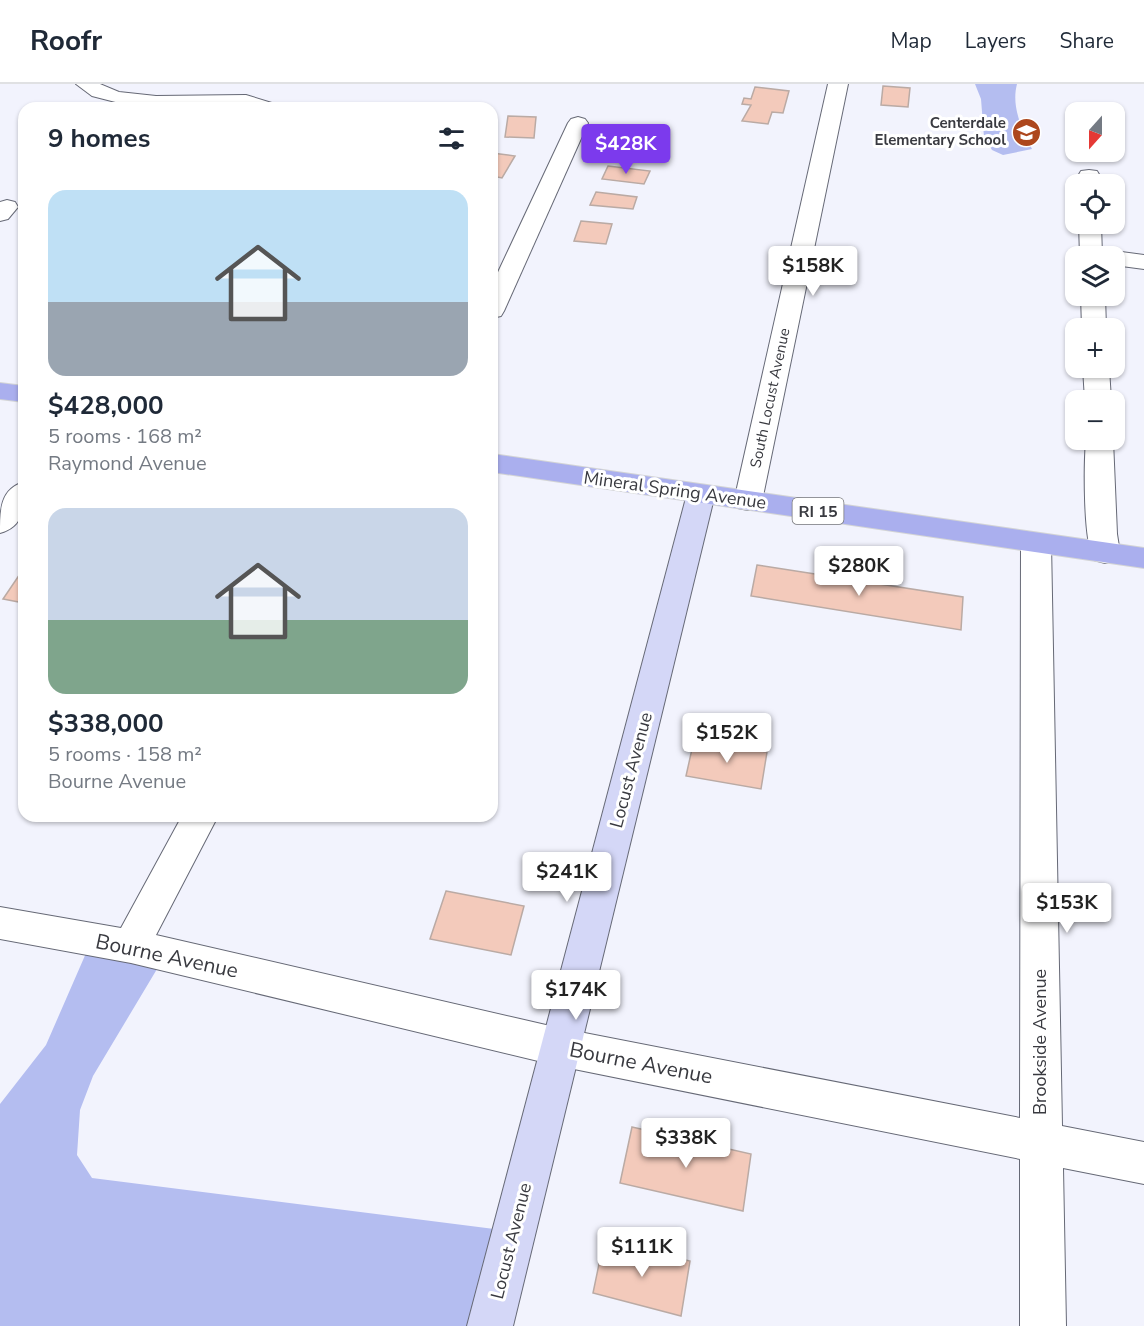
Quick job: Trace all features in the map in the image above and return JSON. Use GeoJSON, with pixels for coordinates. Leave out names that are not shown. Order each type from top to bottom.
{"type":"FeatureCollection","features":[{"type":"Feature","properties":{"kind":"main road"},"geometry":{"type":"LineString","coordinates":[[0,391],[18,393]]}},
{"type":"Feature","properties":{"kind":"main road","name":"Mineral Spring Avenue"},"geometry":{"type":"LineString","coordinates":[[498,464],[1144,558]]}},
{"type":"Feature","properties":{"kind":"street"},"geometry":{"type":"LineString","coordinates":[[86,84],[93,90],[108,95],[148,102],[232,100],[249,102]]}},
{"type":"Feature","properties":{"kind":"street","name":"South Locust Avenue"},"geometry":{"type":"LineString","coordinates":[[748,501],[838,84]]}},
{"type":"Feature","properties":{"kind":"street"},"geometry":{"type":"LineString","coordinates":[[498,298],[578,123]]}},
{"type":"Feature","properties":{"kind":"street"},"geometry":{"type":"LineString","coordinates":[[1125,259],[1144,262]]}},
{"type":"Feature","properties":{"kind":"street"},"geometry":{"type":"LineString","coordinates":[[1099,450],[1102,534],[1105,553]]}},
{"type":"Feature","properties":{"kind":"street","name":"Locust Avenue"},"geometry":{"type":"LineString","coordinates":[[490,1326],[701,494]]}},
{"type":"Feature","properties":{"kind":"street"},"geometry":{"type":"LineString","coordinates":[[0,524],[18,499]]}},
{"type":"Feature","properties":{"kind":"street","name":"Brookside Avenue"},"geometry":{"type":"LineString","coordinates":[[1036,543],[1042,1326]]}},
{"type":"Feature","properties":{"kind":"street"},"geometry":{"type":"LineString","coordinates":[[131,946],[197,822]]}},
{"type":"Feature","properties":{"kind":"street","name":"Bourne Avenue"},"geometry":{"type":"LineString","coordinates":[[0,923],[131,946],[559,1047],[1144,1163]]}},
{"type":"Feature","properties":{"kind":"shaded area"},"geometry":{"type":"Polygon","coordinates":[[[975,84],[1017,84],[1016,109],[1032,149],[1003,155],[992,150],[984,137],[981,99],[975,84]]]}},
{"type":"Feature","properties":{"kind":"shaded area"},"geometry":{"type":"Polygon","coordinates":[[[90,944],[166,954],[93,1076],[80,1110],[77,1155],[92,1178],[518,1232],[504,1326],[0,1326],[0,1104],[46,1045],[90,944]]]}},
{"type":"Feature","properties":{"kind":"building"},"geometry":{"type":"Polygon","coordinates":[[[883,86],[910,88],[908,107],[881,105],[883,86]]]}},
{"type":"Feature","properties":{"kind":"building"},"geometry":{"type":"Polygon","coordinates":[[[755,87],[789,91],[783,113],[772,112],[768,124],[742,121],[751,105],[742,104],[744,98],[751,99],[755,87]]]}},
{"type":"Feature","properties":{"kind":"building"},"geometry":{"type":"Polygon","coordinates":[[[508,116],[536,117],[534,138],[505,137],[508,116]]]}},
{"type":"Feature","properties":{"kind":"building"},"geometry":{"type":"Polygon","coordinates":[[[626,130],[655,133],[645,156],[615,152],[626,130]]]}},
{"type":"Feature","properties":{"kind":"building"},"geometry":{"type":"Polygon","coordinates":[[[498,154],[515,156],[502,178],[498,177],[498,154]]]}},
{"type":"Feature","properties":{"kind":"building"},"geometry":{"type":"Polygon","coordinates":[[[608,166],[650,171],[644,184],[602,179],[608,166]]]}},
{"type":"Feature","properties":{"kind":"building"},"geometry":{"type":"Polygon","coordinates":[[[596,192],[637,197],[633,209],[590,205],[596,192]]]}},
{"type":"Feature","properties":{"kind":"building"},"geometry":{"type":"Polygon","coordinates":[[[581,221],[612,224],[606,244],[574,241],[581,221]]]}},
{"type":"Feature","properties":{"kind":"building"},"geometry":{"type":"Polygon","coordinates":[[[757,565],[963,597],[961,630],[751,596],[757,565]]]}},
{"type":"Feature","properties":{"kind":"building"},"geometry":{"type":"Polygon","coordinates":[[[18,577],[18,602],[3,599],[18,577]]]}},
{"type":"Feature","properties":{"kind":"building"},"geometry":{"type":"Polygon","coordinates":[[[694,740],[767,752],[761,789],[686,776],[694,740]]]}},
{"type":"Feature","properties":{"kind":"building"},"geometry":{"type":"Polygon","coordinates":[[[446,891],[524,906],[511,955],[430,939],[446,891]]]}},
{"type":"Feature","properties":{"kind":"building"},"geometry":{"type":"Polygon","coordinates":[[[632,1127],[751,1154],[743,1211],[620,1183],[632,1127]]]}},
{"type":"Feature","properties":{"kind":"building"},"geometry":{"type":"Polygon","coordinates":[[[604,1240],[690,1261],[681,1316],[593,1293],[604,1240]]]}},
{"type":"Feature","properties":{"kind":"place","name":"Centerdale Elementary School"},"geometry":{"type":"Point","coordinates":[1027,132]}}]}
